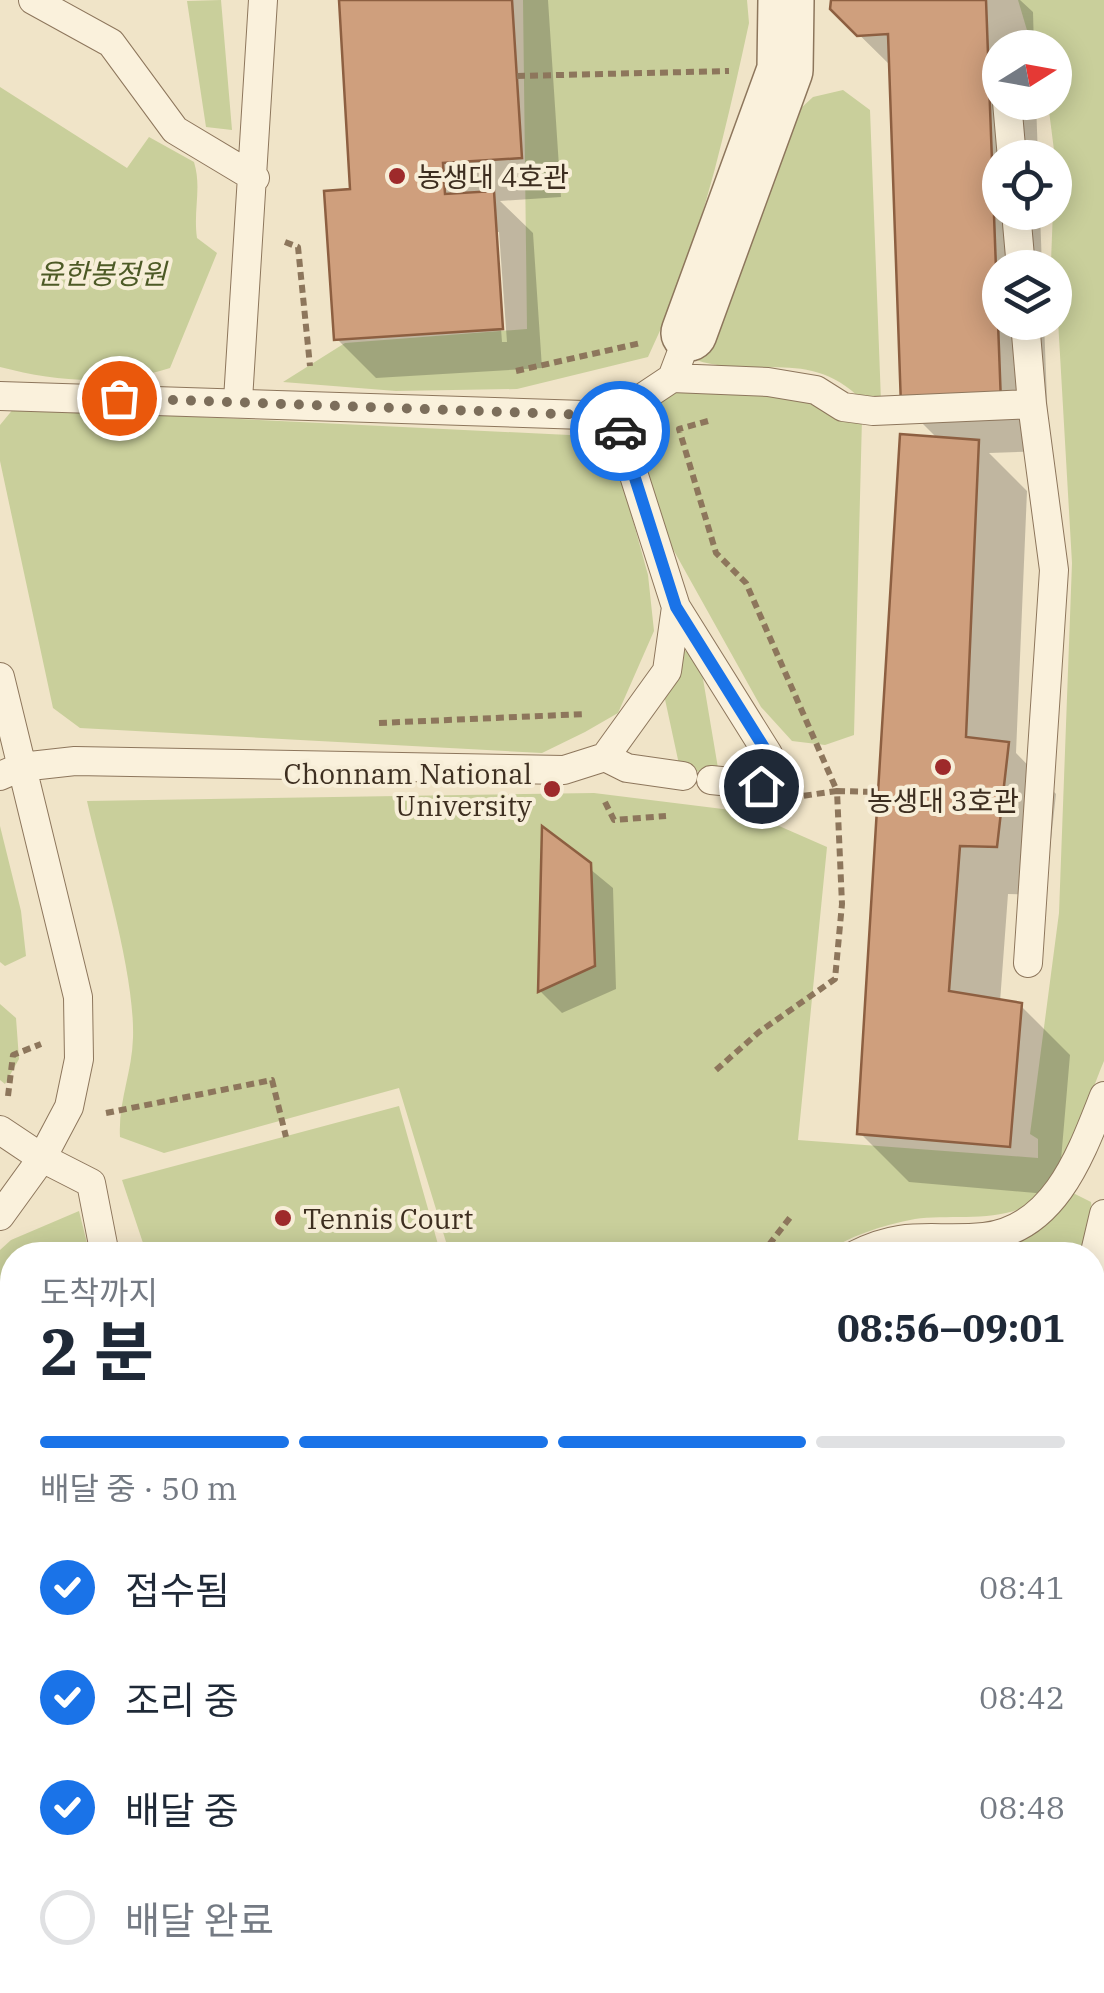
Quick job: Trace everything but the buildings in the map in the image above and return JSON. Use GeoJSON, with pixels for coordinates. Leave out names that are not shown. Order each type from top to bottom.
{"type":"FeatureCollection","features":[{"type":"Feature","properties":{"kind":"street"},"geometry":{"type":"LineString","coordinates":[[680,356],[785,70],[786,0]]}},
{"type":"Feature","properties":{"kind":"lane"},"geometry":{"type":"LineString","coordinates":[[33,0],[111,43],[175,130],[254,178]]}},
{"type":"Feature","properties":{"kind":"lane"},"geometry":{"type":"LineString","coordinates":[[238,400],[264,0]]}},
{"type":"Feature","properties":{"kind":"lane"},"geometry":{"type":"LineString","coordinates":[[1027,340],[1054,570],[1028,963]]}},
{"type":"Feature","properties":{"kind":"lane"},"geometry":{"type":"LineString","coordinates":[[0,396],[238,400],[615,416],[680,356],[726,380],[816,390],[843,407],[874,411],[1032,404]]}},
{"type":"Feature","properties":{"kind":"lane"},"geometry":{"type":"LineString","coordinates":[[605,757],[628,768],[761,786],[770,772],[768,754],[676,607],[615,416]]}},
{"type":"Feature","properties":{"kind":"lane"},"geometry":{"type":"LineString","coordinates":[[10,771],[75,761],[564,770],[605,757],[667,672],[676,607]]}},
{"type":"Feature","properties":{"kind":"lane"},"geometry":{"type":"LineString","coordinates":[[0,676],[10,771],[78,997],[78,1059],[69,1108],[42,1158],[0,1216]]}},
{"type":"Feature","properties":{"kind":"lane"},"geometry":{"type":"LineString","coordinates":[[891,1242],[910,1235],[986,1237],[1026,1224],[1057,1195],[1104,1096]]}},
{"type":"Feature","properties":{"kind":"lane"},"geometry":{"type":"LineString","coordinates":[[0,1130],[42,1158],[91,1183],[103,1242]]}},
{"type":"Feature","properties":{"kind":"lane"},"geometry":{"type":"LineString","coordinates":[[1097,1242],[1104,1214]]}},
{"type":"Feature","properties":{"kind":"path"},"geometry":{"type":"LineString","coordinates":[[517,76],[785,70]]}},
{"type":"Feature","properties":{"kind":"path"},"geometry":{"type":"LineString","coordinates":[[251,230],[298,247],[310,366],[329,367]]}},
{"type":"Feature","properties":{"kind":"path"},"geometry":{"type":"LineString","coordinates":[[498,374],[680,356]]}},
{"type":"Feature","properties":{"kind":"path"},"geometry":{"type":"LineString","coordinates":[[716,1070],[759,1032],[835,979],[842,904],[837,791],[746,584],[716,553],[679,429],[726,416],[726,380]]}},
{"type":"Feature","properties":{"kind":"path"},"geometry":{"type":"LineString","coordinates":[[367,724],[584,715],[598,706]]}},
{"type":"Feature","properties":{"kind":"path"},"geometry":{"type":"LineString","coordinates":[[837,791],[878,792]]}},
{"type":"Feature","properties":{"kind":"path"},"geometry":{"type":"LineString","coordinates":[[106,1114],[272,1080],[286,1137]]}},
{"type":"Feature","properties":{"kind":"path"},"geometry":{"type":"LineString","coordinates":[[770,1242],[792,1215]]}},
{"type":"Feature","properties":{"kind":"green space"},"geometry":{"type":"Polygon","coordinates":[[[221,0],[232,130],[206,127],[187,1],[221,0]]]}},
{"type":"Feature","properties":{"kind":"green space"},"geometry":{"type":"Polygon","coordinates":[[[523,0],[747,0],[749,23],[708,193],[682,276],[648,357],[517,389],[396,391],[283,382],[345,343],[527,329],[523,0]]]}},
{"type":"Feature","properties":{"kind":"green space"},"geometry":{"type":"Polygon","coordinates":[[[1018,0],[1104,0],[1104,1061],[1070,1148],[1041,1194],[1015,1211],[903,1221],[844,1242],[446,1242],[399,1088],[164,1153],[120,1137],[132,1051],[132,1012],[123,952],[87,801],[594,793],[747,812],[827,847],[798,1140],[1038,1158],[1038,1139],[1030,1134],[1059,913],[1072,563],[1059,340],[1072,340],[1072,250],[1051,250],[1052,230],[1072,230],[1072,140],[1053,140],[1050,120],[1072,120],[1072,30],[1027,30],[1018,0]]]}},
{"type":"Feature","properties":{"kind":"green space","name":"윤한봉정원"},"geometry":{"type":"Polygon","coordinates":[[[0,87],[127,168],[149,137],[194,162],[197,238],[217,253],[170,368],[127,378],[85,380],[0,367],[0,87]]]}},
{"type":"Feature","properties":{"kind":"green space"},"geometry":{"type":"Polygon","coordinates":[[[843,90],[870,110],[881,401],[862,400],[842,384],[802,369],[740,367],[696,360],[787,121],[813,97],[843,90]]]}},
{"type":"Feature","properties":{"kind":"green space"},"geometry":{"type":"Polygon","coordinates":[[[679,387],[772,395],[862,418],[854,735],[825,745],[792,741],[761,707],[669,542],[629,421],[679,387]]]}},
{"type":"Feature","properties":{"kind":"green space"},"geometry":{"type":"Polygon","coordinates":[[[14,408],[610,437],[648,575],[654,631],[618,713],[542,753],[80,728],[53,708],[0,461],[0,425],[14,408]]]}},
{"type":"Feature","properties":{"kind":"green space"},"geometry":{"type":"Polygon","coordinates":[[[686,651],[701,667],[719,774],[680,769],[663,690],[675,653],[686,651]]]}},
{"type":"Feature","properties":{"kind":"green space"},"geometry":{"type":"Polygon","coordinates":[[[0,826],[21,911],[26,956],[5,966],[0,962],[0,826]]]}},
{"type":"Feature","properties":{"kind":"green space"},"geometry":{"type":"Polygon","coordinates":[[[0,1004],[16,1018],[19,1059],[5,1084],[0,1080],[0,1004]]]}},
{"type":"Feature","properties":{"kind":"green space","name":"Tennis Court"},"geometry":{"type":"Polygon","coordinates":[[[399,1106],[437,1242],[143,1242],[122,1180],[399,1106]]]}},
{"type":"Feature","properties":{"kind":"green space"},"geometry":{"type":"Polygon","coordinates":[[[1071,1192],[1091,1202],[1094,1228],[1090,1242],[985,1242],[1071,1192]]]}},
{"type":"Feature","properties":{"kind":"green space"},"geometry":{"type":"Polygon","coordinates":[[[79,1211],[87,1242],[9,1242],[79,1211]]]}},
{"type":"Feature","properties":{"kind":"way so far"},"geometry":{"type":"LineString","coordinates":[[119,398],[615,416],[620,431]]}},
{"type":"Feature","properties":{"kind":"place","name":"농생대 4호관"},"geometry":{"type":"Point","coordinates":[397,176]}},
{"type":"Feature","properties":{"kind":"place","name":"농생대 3호관"},"geometry":{"type":"Point","coordinates":[943,767]}},
{"type":"Feature","properties":{"kind":"place","name":"Chonnam National University"},"geometry":{"type":"Point","coordinates":[552,789]}},
{"type":"Feature","properties":{"kind":"place","name":"Tennis Court"},"geometry":{"type":"Point","coordinates":[283,1218]}},
{"type":"Feature","properties":{"kind":"route"},"geometry":{"type":"LineString","coordinates":[[620,431],[676,607],[768,754],[770,772],[761,786]]}}]}
